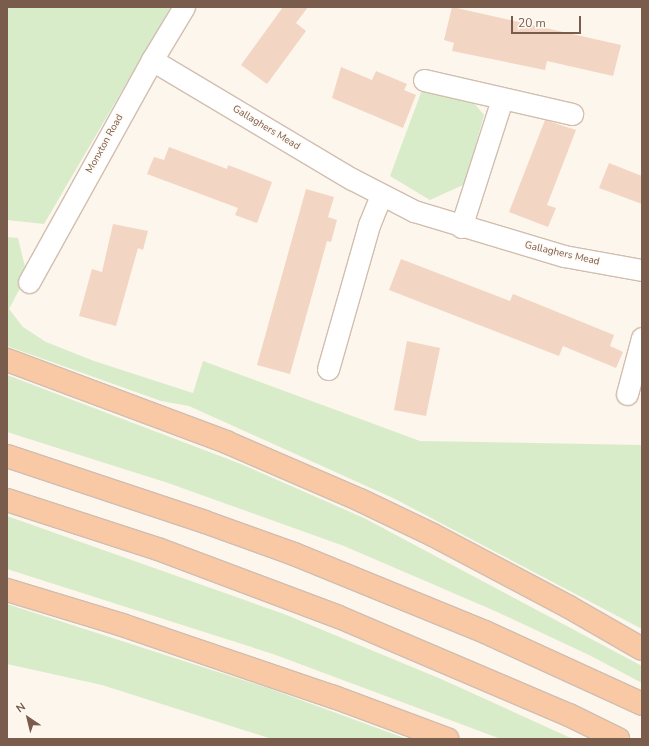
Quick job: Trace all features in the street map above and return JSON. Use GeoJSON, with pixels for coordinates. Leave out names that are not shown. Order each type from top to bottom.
{"type":"FeatureCollection","features":[{"type":"Feature","properties":{"kind":"highway"},"geometry":{"type":"LineString","coordinates":[[7,360],[226,442],[352,497],[433,535],[569,607],[642,649]]}},
{"type":"Feature","properties":{"kind":"highway"},"geometry":{"type":"LineString","coordinates":[[7,456],[205,522],[294,554],[485,632],[642,704]]}},
{"type":"Feature","properties":{"kind":"highway"},"geometry":{"type":"LineString","coordinates":[[7,500],[158,549],[339,617],[562,712],[618,739]]}},
{"type":"Feature","properties":{"kind":"highway"},"geometry":{"type":"LineString","coordinates":[[7,590],[159,637],[334,697],[447,739]]}},
{"type":"Feature","properties":{"kind":"street","name":"Monxton Road"},"geometry":{"type":"LineString","coordinates":[[30,282],[152,60],[184,7]]}},
{"type":"Feature","properties":{"kind":"street","name":"Gallaghers Mead"},"geometry":{"type":"LineString","coordinates":[[152,60],[381,196],[414,211],[461,227],[564,256],[642,270]]}},
{"type":"Feature","properties":{"kind":"street"},"geometry":{"type":"LineString","coordinates":[[424,80],[502,100],[572,114]]}},
{"type":"Feature","properties":{"kind":"street"},"geometry":{"type":"LineString","coordinates":[[461,227],[502,100]]}},
{"type":"Feature","properties":{"kind":"street"},"geometry":{"type":"LineString","coordinates":[[328,369],[369,225],[381,196]]}},
{"type":"Feature","properties":{"kind":"street"},"geometry":{"type":"LineString","coordinates":[[626,394],[642,338]]}},
{"type":"Feature","properties":{"kind":"green space"},"geometry":{"type":"Polygon","coordinates":[[[7,7],[171,7],[44,224],[7,220],[7,7]]]}},
{"type":"Feature","properties":{"kind":"green space"},"geometry":{"type":"Polygon","coordinates":[[[422,90],[473,102],[484,115],[465,184],[430,200],[390,176],[422,90]]]}},
{"type":"Feature","properties":{"kind":"green space"},"geometry":{"type":"Polygon","coordinates":[[[7,237],[18,238],[27,275],[9,309],[23,327],[46,342],[94,361],[193,393],[203,361],[420,441],[642,445],[642,629],[395,499],[189,406],[161,401],[7,346],[7,237]]]}},
{"type":"Feature","properties":{"kind":"green space"},"geometry":{"type":"Polygon","coordinates":[[[7,375],[241,464],[364,518],[642,666],[642,683],[591,656],[495,611],[344,546],[168,483],[7,432],[7,375]]]}},
{"type":"Feature","properties":{"kind":"green space"},"geometry":{"type":"Polygon","coordinates":[[[7,516],[284,614],[441,679],[573,739],[501,739],[273,654],[7,569],[7,516]]]}},
{"type":"Feature","properties":{"kind":"green space"},"geometry":{"type":"Polygon","coordinates":[[[7,604],[268,688],[407,739],[272,739],[102,685],[7,664],[7,604]]]}},
{"type":"Feature","properties":{"kind":"building"},"geometry":{"type":"Polygon","coordinates":[[[283,7],[308,7],[296,23],[306,31],[267,84],[241,65],[283,7]]]}},
{"type":"Feature","properties":{"kind":"building"},"geometry":{"type":"Polygon","coordinates":[[[452,7],[621,45],[613,76],[547,61],[545,70],[452,51],[454,43],[444,40],[452,7]]]}},
{"type":"Feature","properties":{"kind":"building"},"geometry":{"type":"Polygon","coordinates":[[[341,67],[372,80],[376,71],[407,84],[404,90],[416,95],[403,128],[332,98],[341,67]]]}},
{"type":"Feature","properties":{"kind":"building"},"geometry":{"type":"Polygon","coordinates":[[[545,120],[576,130],[547,205],[556,208],[548,227],[509,212],[545,120]]]}},
{"type":"Feature","properties":{"kind":"building"},"geometry":{"type":"Polygon","coordinates":[[[169,147],[227,169],[228,165],[272,182],[257,223],[235,215],[238,208],[147,174],[154,157],[164,160],[169,147]]]}},
{"type":"Feature","properties":{"kind":"building"},"geometry":{"type":"Polygon","coordinates":[[[609,163],[642,176],[642,204],[599,188],[609,163]]]}},
{"type":"Feature","properties":{"kind":"building"},"geometry":{"type":"Polygon","coordinates":[[[306,189],[334,197],[328,217],[337,220],[331,242],[327,241],[290,374],[257,365],[306,189]]]}},
{"type":"Feature","properties":{"kind":"building"},"geometry":{"type":"Polygon","coordinates":[[[113,224],[148,231],[143,250],[138,248],[116,326],[79,316],[92,269],[102,272],[113,224]]]}},
{"type":"Feature","properties":{"kind":"building"},"geometry":{"type":"Polygon","coordinates":[[[401,259],[510,301],[513,294],[614,335],[610,346],[623,352],[616,368],[563,346],[559,356],[389,290],[401,259]]]}},
{"type":"Feature","properties":{"kind":"building"},"geometry":{"type":"Polygon","coordinates":[[[407,341],[440,348],[426,416],[394,410],[407,341]]]}}]}
